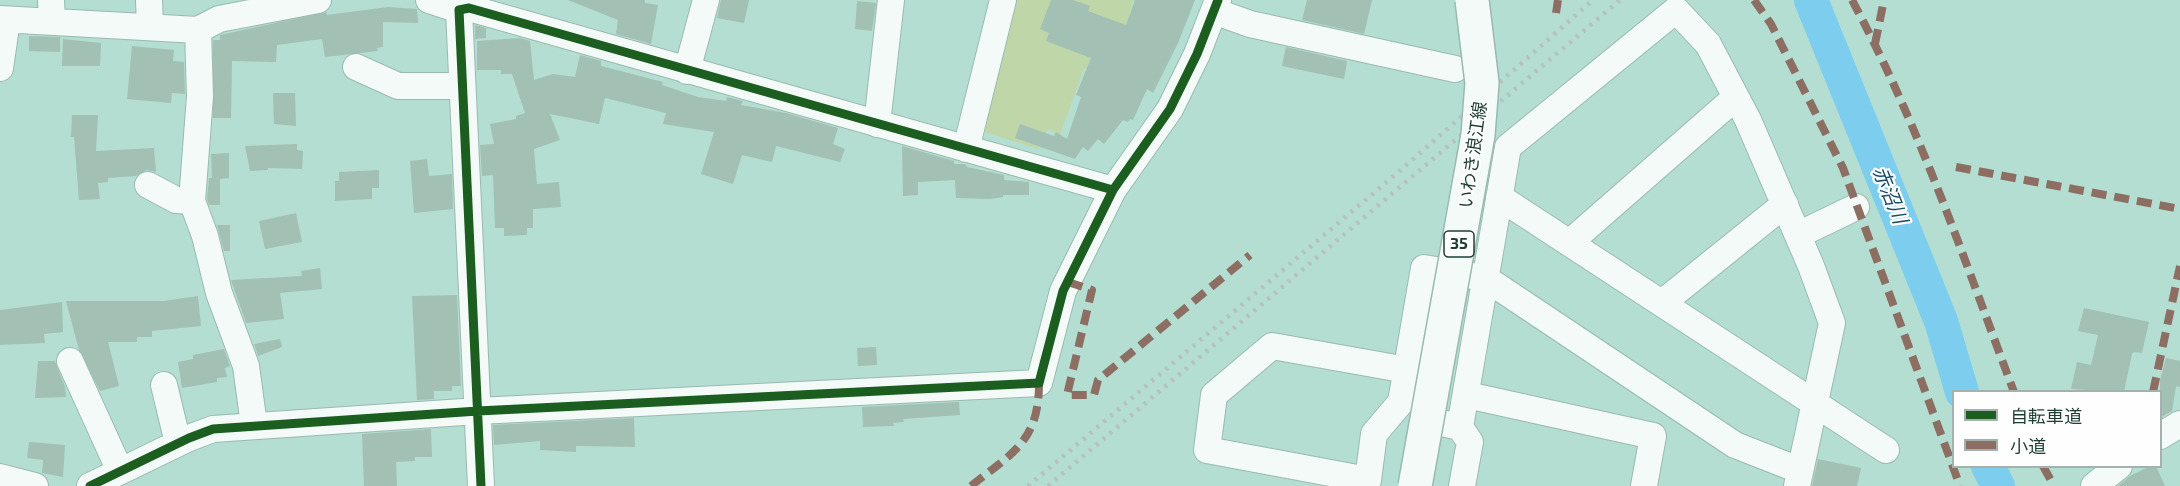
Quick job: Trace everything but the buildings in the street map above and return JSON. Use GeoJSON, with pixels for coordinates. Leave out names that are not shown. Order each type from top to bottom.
{"type":"FeatureCollection","features":[{"type":"Feature","properties":{"kind":"main road","name":"いわき浪江線"},"geometry":{"type":"LineString","coordinates":[[1414,486],[1478,135],[1482,83],[1472,0]]}},
{"type":"Feature","properties":{"kind":"street"},"geometry":{"type":"LineString","coordinates":[[149,0],[150,27]]}},
{"type":"Feature","properties":{"kind":"street"},"geometry":{"type":"LineString","coordinates":[[0,68],[3,19],[51,11],[150,27],[198,30],[219,19],[318,0]]}},
{"type":"Feature","properties":{"kind":"street"},"geometry":{"type":"LineString","coordinates":[[429,0],[459,10],[495,7],[687,70],[1113,190]]}},
{"type":"Feature","properties":{"kind":"street"},"geometry":{"type":"LineString","coordinates":[[687,70],[706,0]]}},
{"type":"Feature","properties":{"kind":"street"},"geometry":{"type":"LineString","coordinates":[[877,124],[891,0]]}},
{"type":"Feature","properties":{"kind":"street"},"geometry":{"type":"LineString","coordinates":[[966,149],[1003,0]]}},
{"type":"Feature","properties":{"kind":"street"},"geometry":{"type":"LineString","coordinates":[[90,486],[178,443],[213,429],[478,411],[1039,383],[1064,291],[1113,190],[1170,109],[1197,54],[1216,6],[1250,24],[1455,69]]}},
{"type":"Feature","properties":{"kind":"street"},"geometry":{"type":"LineString","coordinates":[[459,10],[481,486]]}},
{"type":"Feature","properties":{"kind":"street"},"geometry":{"type":"LineString","coordinates":[[1407,370],[1272,345],[1214,395],[1208,450],[1368,480],[1374,434],[1401,402],[1407,370],[1424,268],[1485,278],[1735,445],[1798,478],[1832,322],[1785,204],[1736,97],[1708,44],[1676,10],[1508,147],[1485,278],[1467,394],[1460,427]]}},
{"type":"Feature","properties":{"kind":"street"},"geometry":{"type":"LineString","coordinates":[[198,30],[200,96],[192,201],[205,236],[219,293],[246,366],[255,425]]}},
{"type":"Feature","properties":{"kind":"street"},"geometry":{"type":"LineString","coordinates":[[356,67],[398,86],[462,86]]}},
{"type":"Feature","properties":{"kind":"street"},"geometry":{"type":"LineString","coordinates":[[1569,243],[1736,97]]}},
{"type":"Feature","properties":{"kind":"street"},"geometry":{"type":"LineString","coordinates":[[148,185],[176,200],[192,201]]}},
{"type":"Feature","properties":{"kind":"street"},"geometry":{"type":"LineString","coordinates":[[1499,197],[1887,450]]}},
{"type":"Feature","properties":{"kind":"street"},"geometry":{"type":"LineString","coordinates":[[1662,303],[1785,204]]}},
{"type":"Feature","properties":{"kind":"street"},"geometry":{"type":"LineString","coordinates":[[1798,235],[1856,207]]}},
{"type":"Feature","properties":{"kind":"street"},"geometry":{"type":"LineString","coordinates":[[70,361],[120,471]]}},
{"type":"Feature","properties":{"kind":"street"},"geometry":{"type":"LineString","coordinates":[[164,385],[178,443]]}},
{"type":"Feature","properties":{"kind":"street"},"geometry":{"type":"LineString","coordinates":[[1467,394],[1653,436],[1647,485]]}},
{"type":"Feature","properties":{"kind":"street"},"geometry":{"type":"LineString","coordinates":[[1392,413],[1460,427],[1470,442],[1462,486]]}},
{"type":"Feature","properties":{"kind":"street"},"geometry":{"type":"LineString","coordinates":[[2162,435],[2180,424]]}},
{"type":"Feature","properties":{"kind":"street"},"geometry":{"type":"LineString","coordinates":[[2094,486],[2116,468]]}},
{"type":"Feature","properties":{"kind":"street"},"geometry":{"type":"LineString","coordinates":[[0,477],[34,486]]}},
{"type":"Feature","properties":{"kind":"green space"},"geometry":{"type":"Polygon","coordinates":[[[1010,0],[1157,0],[1154,8],[1133,1],[1126,28],[1102,76],[1084,68],[1060,135],[1048,129],[1038,149],[975,129],[1010,0]]]}},
{"type":"Feature","properties":{"kind":"waterway","name":"赤沼川"},"geometry":{"type":"LineString","coordinates":[[1811,0],[1941,321],[1961,390]]}},
{"type":"Feature","properties":{"kind":"waterway","name":"赤沼川"},"geometry":{"type":"LineString","coordinates":[[1989,468],[1998,486]]}},
{"type":"Feature","properties":{"kind":"railway"},"geometry":{"type":"LineString","coordinates":[[1028,486],[1402,169],[1593,0]]}},
{"type":"Feature","properties":{"kind":"railway"},"geometry":{"type":"LineString","coordinates":[[1048,486],[1620,0]]}},
{"type":"Feature","properties":{"kind":"marked path"},"geometry":{"type":"LineString","coordinates":[[1556,13],[1558,0]]}},
{"type":"Feature","properties":{"kind":"marked path"},"geometry":{"type":"LineString","coordinates":[[1754,0],[1771,24],[1843,168],[1952,464]]}},
{"type":"Feature","properties":{"kind":"marked path"},"geometry":{"type":"LineString","coordinates":[[1852,0],[1899,95],[1920,144],[2013,390]]}},
{"type":"Feature","properties":{"kind":"marked path"},"geometry":{"type":"LineString","coordinates":[[1875,44],[1884,0]]}},
{"type":"Feature","properties":{"kind":"marked path"},"geometry":{"type":"LineString","coordinates":[[1956,167],[2180,209]]}},
{"type":"Feature","properties":{"kind":"marked path"},"geometry":{"type":"LineString","coordinates":[[1068,282],[1092,290],[1067,395],[1094,395],[1098,380],[1250,255]]}},
{"type":"Feature","properties":{"kind":"marked path"},"geometry":{"type":"LineString","coordinates":[[2153,390],[2180,266]]}},
{"type":"Feature","properties":{"kind":"marked path"},"geometry":{"type":"LineString","coordinates":[[971,486],[1011,454],[1028,433],[1038,403],[1039,383]]}},
{"type":"Feature","properties":{"kind":"marked path"},"geometry":{"type":"LineString","coordinates":[[1953,468],[1960,486]]}},
{"type":"Feature","properties":{"kind":"marked path"},"geometry":{"type":"LineString","coordinates":[[2044,468],[2054,486]]}},
{"type":"Feature","properties":{"kind":"cycle path"},"geometry":{"type":"LineString","coordinates":[[90,486],[189,438],[213,429],[478,411],[1039,383],[1063,291],[1113,190],[1170,109],[1197,54],[1218,0]]}},
{"type":"Feature","properties":{"kind":"cycle path"},"geometry":{"type":"LineString","coordinates":[[481,486],[459,10],[469,8],[1113,190]]}}]}
